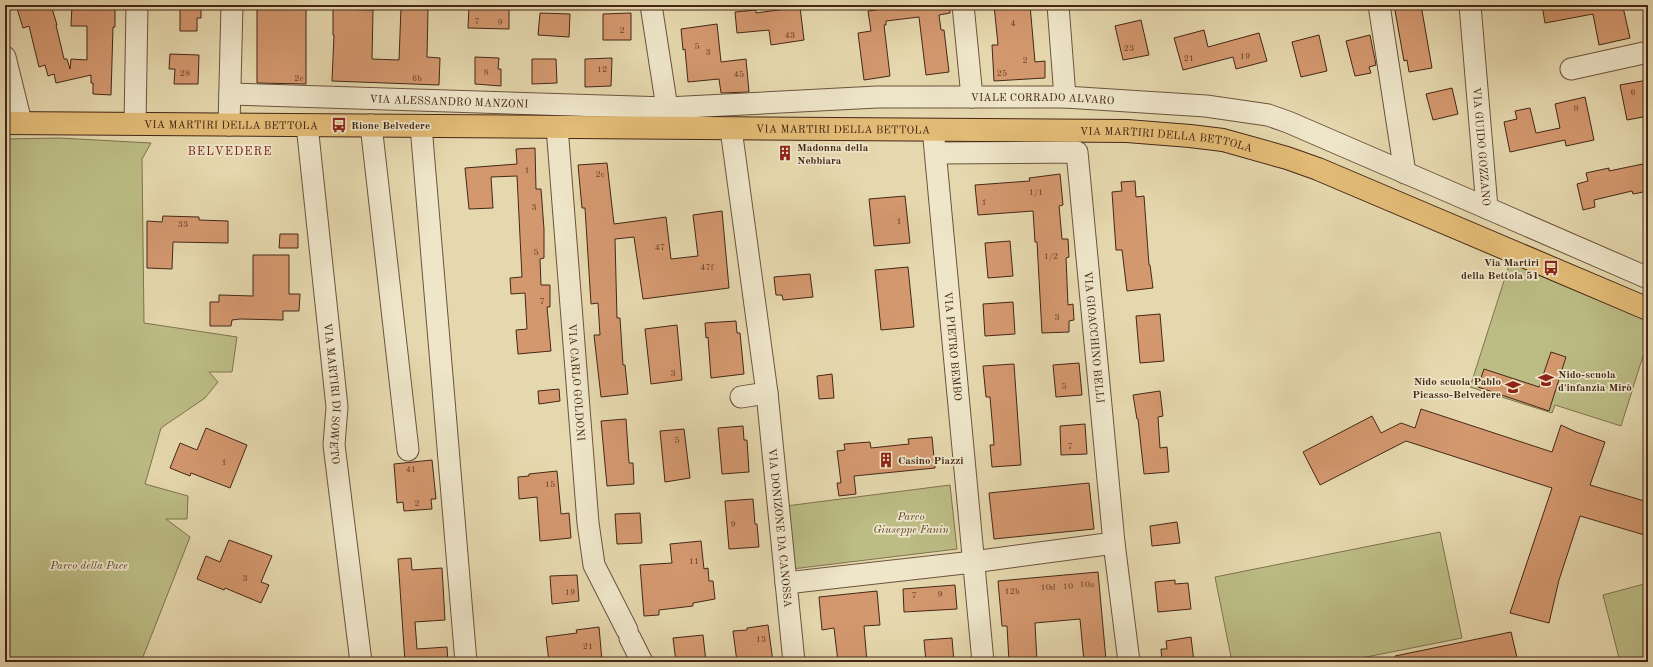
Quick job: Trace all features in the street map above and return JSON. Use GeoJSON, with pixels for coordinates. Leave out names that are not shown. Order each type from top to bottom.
{"type":"FeatureCollection","features":[{"type":"Feature","properties":{"kind":"main road","name":"VIA MARTIRI DELLA BETTOLA"},"geometry":{"type":"LineString","coordinates":[[13,122],[1153,133],[1223,140],[1254,148],[1318,169],[1648,309]]}},
{"type":"Feature","properties":{"kind":"street"},"geometry":{"type":"LineString","coordinates":[[135,124],[136,5]]}},
{"type":"Feature","properties":{"kind":"street"},"geometry":{"type":"LineString","coordinates":[[229,125],[232,5]]}},
{"type":"Feature","properties":{"kind":"street"},"geometry":{"type":"LineString","coordinates":[[651,5],[667,108]]}},
{"type":"Feature","properties":{"kind":"street"},"geometry":{"type":"LineString","coordinates":[[963,5],[972,97]]}},
{"type":"Feature","properties":{"kind":"street"},"geometry":{"type":"LineString","coordinates":[[1058,5],[1065,97]]}},
{"type":"Feature","properties":{"kind":"street"},"geometry":{"type":"LineString","coordinates":[[1378,5],[1406,173]]}},
{"type":"Feature","properties":{"kind":"street","name":"VIA GUIDO GOZZANO"},"geometry":{"type":"LineString","coordinates":[[1470,5],[1487,208],[1648,278]]}},
{"type":"Feature","properties":{"kind":"street"},"geometry":{"type":"LineString","coordinates":[[1572,69],[1648,52]]}},
{"type":"Feature","properties":{"kind":"street"},"geometry":{"type":"LineString","coordinates":[[5,57],[13,122]]}},
{"type":"Feature","properties":{"kind":"street","name":"VIA ALESSANDRO MANZONI"},"geometry":{"type":"LineString","coordinates":[[230,94],[667,108]]}},
{"type":"Feature","properties":{"kind":"street","name":"VIALE CORRADO ALVARO"},"geometry":{"type":"LineString","coordinates":[[667,108],[877,97],[1065,97],[1206,106],[1268,115],[1288,122],[1487,208]]}},
{"type":"Feature","properties":{"kind":"street","name":"VIA MARTIRI DI SOWETO"},"geometry":{"type":"LineString","coordinates":[[307,125],[337,407],[334,445],[361,662]]}},
{"type":"Feature","properties":{"kind":"street"},"geometry":{"type":"LineString","coordinates":[[371,125],[408,450]]}},
{"type":"Feature","properties":{"kind":"street"},"geometry":{"type":"LineString","coordinates":[[421,126],[466,662]]}},
{"type":"Feature","properties":{"kind":"street","name":"VIA CARLO GOLDONI"},"geometry":{"type":"LineString","coordinates":[[557,127],[588,523],[594,565],[642,662]]}},
{"type":"Feature","properties":{"kind":"street","name":"VIA DONIZONE DA CANOSSA"},"geometry":{"type":"LineString","coordinates":[[731,129],[767,393],[794,662]]}},
{"type":"Feature","properties":{"kind":"street","name":"VIA PIETRO BEMBO"},"geometry":{"type":"LineString","coordinates":[[934,131],[983,662]]}},
{"type":"Feature","properties":{"kind":"street","name":"VIA GIOACCHINO BELLI"},"geometry":{"type":"LineString","coordinates":[[936,153],[1077,152],[1114,543],[1129,662]]}},
{"type":"Feature","properties":{"kind":"street"},"geometry":{"type":"LineString","coordinates":[[741,397],[767,393]]}},
{"type":"Feature","properties":{"kind":"street"},"geometry":{"type":"LineString","coordinates":[[786,583],[973,562],[1114,543]]}},
{"type":"Feature","properties":{"kind":"green space","name":"Parco della Pace"},"geometry":{"type":"Polygon","coordinates":[[[59,138],[151,143],[142,159],[144,323],[237,337],[232,372],[209,372],[218,382],[205,398],[161,428],[145,484],[188,496],[187,519],[166,519],[190,537],[141,662],[5,662],[5,139],[59,138]]]}},
{"type":"Feature","properties":{"kind":"green space"},"geometry":{"type":"Polygon","coordinates":[[[1510,262],[1648,321],[1648,340],[1621,426],[1555,405],[1552,413],[1470,387],[1510,262]]]}},
{"type":"Feature","properties":{"kind":"green space","name":"Parco Giuseppe Fanin"},"geometry":{"type":"Polygon","coordinates":[[[950,485],[957,549],[792,569],[786,506],[950,485]]]}},
{"type":"Feature","properties":{"kind":"green space"},"geometry":{"type":"Polygon","coordinates":[[[1440,532],[1462,638],[1341,662],[1232,662],[1215,577],[1440,532]]]}},
{"type":"Feature","properties":{"kind":"green space"},"geometry":{"type":"Polygon","coordinates":[[[1648,583],[1648,662],[1620,662],[1603,595],[1648,583]]]}},
{"type":"Feature","properties":{"kind":"building"},"geometry":{"type":"Polygon","coordinates":[[[16,5],[51,5],[64,59],[67,59],[70,69],[71,59],[87,60],[87,26],[71,26],[72,5],[115,5],[111,95],[93,94],[91,75],[56,83],[54,74],[48,76],[45,65],[39,67],[29,26],[23,28],[16,5]]]}},
{"type":"Feature","properties":{"kind":"building"},"geometry":{"type":"Polygon","coordinates":[[[180,5],[201,5],[201,18],[197,18],[197,31],[180,31],[180,5]]]}},
{"type":"Feature","properties":{"kind":"building"},"geometry":{"type":"Polygon","coordinates":[[[875,5],[950,5],[950,13],[939,15],[941,30],[944,30],[949,72],[926,75],[919,17],[886,21],[886,25],[884,25],[890,76],[864,80],[858,33],[871,31],[868,11],[876,10],[875,5]]]}},
{"type":"Feature","properties":{"kind":"building"},"geometry":{"type":"Polygon","coordinates":[[[994,5],[1030,5],[1035,62],[1045,61],[1045,78],[994,81],[992,45],[998,45],[994,5]]]}},
{"type":"Feature","properties":{"kind":"building"},"geometry":{"type":"Polygon","coordinates":[[[1394,5],[1421,5],[1432,68],[1409,72],[1407,60],[1404,61],[1394,5]]]}},
{"type":"Feature","properties":{"kind":"building"},"geometry":{"type":"Polygon","coordinates":[[[1542,5],[1621,5],[1621,8],[1623,7],[1630,38],[1599,45],[1593,14],[1545,23],[1542,5]]]}},
{"type":"Feature","properties":{"kind":"building"},"geometry":{"type":"Polygon","coordinates":[[[469,6],[509,8],[509,29],[468,28],[469,6]]]}},
{"type":"Feature","properties":{"kind":"building"},"geometry":{"type":"Polygon","coordinates":[[[800,7],[804,40],[771,45],[769,30],[737,33],[735,12],[756,10],[756,13],[800,7]]]}},
{"type":"Feature","properties":{"kind":"building"},"geometry":{"type":"Polygon","coordinates":[[[257,8],[306,8],[306,84],[257,83],[257,8]]]}},
{"type":"Feature","properties":{"kind":"building"},"geometry":{"type":"Polygon","coordinates":[[[401,8],[428,9],[427,57],[440,58],[439,85],[332,81],[334,35],[333,9],[373,10],[372,59],[399,60],[401,8]]]}},
{"type":"Feature","properties":{"kind":"building"},"geometry":{"type":"Polygon","coordinates":[[[540,13],[570,14],[569,37],[538,35],[540,13]]]}},
{"type":"Feature","properties":{"kind":"building"},"geometry":{"type":"Polygon","coordinates":[[[631,13],[631,40],[603,40],[603,14],[631,13]]]}},
{"type":"Feature","properties":{"kind":"building"},"geometry":{"type":"Polygon","coordinates":[[[1141,20],[1149,55],[1123,60],[1115,26],[1141,20]]]}},
{"type":"Feature","properties":{"kind":"building"},"geometry":{"type":"Polygon","coordinates":[[[717,24],[721,62],[746,59],[749,92],[721,93],[719,79],[688,82],[685,49],[683,50],[681,29],[717,24]]]}},
{"type":"Feature","properties":{"kind":"building"},"geometry":{"type":"Polygon","coordinates":[[[1204,30],[1208,47],[1259,33],[1267,61],[1236,69],[1233,57],[1183,70],[1174,38],[1204,30]]]}},
{"type":"Feature","properties":{"kind":"building"},"geometry":{"type":"Polygon","coordinates":[[[1319,35],[1327,71],[1301,77],[1292,42],[1319,35]]]}},
{"type":"Feature","properties":{"kind":"building"},"geometry":{"type":"Polygon","coordinates":[[[1370,35],[1376,65],[1369,67],[1371,73],[1355,76],[1346,41],[1370,35]]]}},
{"type":"Feature","properties":{"kind":"building"},"geometry":{"type":"Polygon","coordinates":[[[170,54],[199,55],[198,84],[174,84],[175,69],[169,69],[170,54]]]}},
{"type":"Feature","properties":{"kind":"building"},"geometry":{"type":"Polygon","coordinates":[[[475,57],[499,58],[498,69],[501,69],[501,86],[475,84],[475,57]]]}},
{"type":"Feature","properties":{"kind":"building"},"geometry":{"type":"Polygon","coordinates":[[[612,58],[611,86],[585,87],[585,59],[612,58]]]}},
{"type":"Feature","properties":{"kind":"building"},"geometry":{"type":"Polygon","coordinates":[[[532,59],[556,59],[557,83],[532,84],[532,59]]]}},
{"type":"Feature","properties":{"kind":"building"},"geometry":{"type":"Polygon","coordinates":[[[1648,80],[1648,116],[1627,120],[1620,85],[1648,80]]]}},
{"type":"Feature","properties":{"kind":"building"},"geometry":{"type":"Polygon","coordinates":[[[1452,88],[1458,114],[1433,120],[1426,94],[1452,88]]]}},
{"type":"Feature","properties":{"kind":"building"},"geometry":{"type":"Polygon","coordinates":[[[1585,97],[1594,140],[1566,146],[1565,140],[1510,152],[1504,122],[1517,119],[1515,111],[1530,108],[1536,133],[1560,128],[1555,104],[1585,97]]]}},
{"type":"Feature","properties":{"kind":"building"},"geometry":{"type":"Polygon","coordinates":[[[535,148],[536,189],[541,189],[544,229],[544,258],[540,259],[541,285],[550,285],[550,307],[547,307],[551,351],[518,354],[516,330],[527,329],[525,293],[511,294],[510,278],[522,277],[517,176],[491,177],[493,208],[469,209],[465,168],[517,164],[516,149],[535,148]]]}},
{"type":"Feature","properties":{"kind":"building"},"geometry":{"type":"Polygon","coordinates":[[[607,163],[614,224],[666,217],[671,259],[698,256],[693,215],[722,211],[729,288],[643,299],[634,237],[615,239],[617,318],[620,318],[623,365],[625,365],[628,394],[601,397],[594,335],[600,335],[598,303],[591,304],[585,208],[582,208],[578,165],[607,163]]]}},
{"type":"Feature","properties":{"kind":"building"},"geometry":{"type":"Polygon","coordinates":[[[1643,164],[1645,173],[1648,172],[1648,191],[1633,194],[1632,191],[1594,200],[1595,207],[1583,210],[1577,184],[1588,181],[1586,173],[1609,168],[1609,171],[1643,164]]]}},
{"type":"Feature","properties":{"kind":"building"},"geometry":{"type":"Polygon","coordinates":[[[1060,174],[1063,205],[1059,206],[1062,239],[1068,239],[1069,257],[1066,258],[1068,305],[1073,304],[1074,320],[1069,321],[1069,332],[1042,333],[1037,242],[1035,242],[1033,211],[978,215],[975,185],[1030,181],[1029,178],[1060,174]]]}},
{"type":"Feature","properties":{"kind":"building"},"geometry":{"type":"Polygon","coordinates":[[[1135,181],[1136,197],[1144,196],[1149,265],[1153,288],[1127,291],[1122,250],[1116,250],[1112,192],[1122,191],[1121,182],[1135,181]]]}},
{"type":"Feature","properties":{"kind":"building"},"geometry":{"type":"Polygon","coordinates":[[[905,196],[910,243],[874,246],[869,199],[905,196]]]}},
{"type":"Feature","properties":{"kind":"building"},"geometry":{"type":"Polygon","coordinates":[[[163,216],[199,217],[199,220],[228,221],[228,243],[173,242],[172,269],[147,268],[147,221],[162,222],[163,216]]]}},
{"type":"Feature","properties":{"kind":"building"},"geometry":{"type":"Polygon","coordinates":[[[280,234],[298,234],[298,248],[279,248],[280,234]]]}},
{"type":"Feature","properties":{"kind":"building"},"geometry":{"type":"Polygon","coordinates":[[[1010,241],[1013,276],[988,278],[985,243],[1010,241]]]}},
{"type":"Feature","properties":{"kind":"building"},"geometry":{"type":"Polygon","coordinates":[[[253,255],[289,255],[289,294],[300,294],[299,311],[283,311],[283,320],[240,319],[232,320],[231,326],[210,326],[210,302],[219,302],[219,295],[253,296],[253,255]]]}},
{"type":"Feature","properties":{"kind":"building"},"geometry":{"type":"Polygon","coordinates":[[[908,267],[914,327],[881,330],[875,270],[908,267]]]}},
{"type":"Feature","properties":{"kind":"building"},"geometry":{"type":"Polygon","coordinates":[[[810,274],[813,297],[783,300],[782,295],[776,295],[774,277],[810,274]]]}},
{"type":"Feature","properties":{"kind":"building"},"geometry":{"type":"Polygon","coordinates":[[[1013,302],[1015,334],[985,336],[983,304],[1013,302]]]}},
{"type":"Feature","properties":{"kind":"building"},"geometry":{"type":"Polygon","coordinates":[[[1160,314],[1164,361],[1140,363],[1136,316],[1160,314]]]}},
{"type":"Feature","properties":{"kind":"building"},"geometry":{"type":"Polygon","coordinates":[[[736,321],[737,333],[740,333],[744,374],[711,378],[708,337],[706,338],[705,323],[736,321]]]}},
{"type":"Feature","properties":{"kind":"building"},"geometry":{"type":"Polygon","coordinates":[[[677,325],[682,380],[651,384],[645,329],[677,325]]]}},
{"type":"Feature","properties":{"kind":"building"},"geometry":{"type":"Polygon","coordinates":[[[1551,352],[1566,357],[1549,411],[1478,387],[1484,369],[1539,387],[1551,352]]]}},
{"type":"Feature","properties":{"kind":"building"},"geometry":{"type":"Polygon","coordinates":[[[1079,363],[1082,395],[1056,397],[1053,365],[1079,363]]]}},
{"type":"Feature","properties":{"kind":"building"},"geometry":{"type":"Polygon","coordinates":[[[1014,364],[1021,465],[992,467],[990,445],[994,445],[990,397],[986,397],[983,366],[1014,364]]]}},
{"type":"Feature","properties":{"kind":"building"},"geometry":{"type":"Polygon","coordinates":[[[832,374],[834,398],[819,399],[817,376],[832,374]]]}},
{"type":"Feature","properties":{"kind":"building"},"geometry":{"type":"Polygon","coordinates":[[[559,389],[560,401],[539,404],[538,391],[559,389]]]}},
{"type":"Feature","properties":{"kind":"building"},"geometry":{"type":"Polygon","coordinates":[[[1160,391],[1163,416],[1158,417],[1160,448],[1167,447],[1169,472],[1144,474],[1138,419],[1133,395],[1160,391]]]}},
{"type":"Feature","properties":{"kind":"building"},"geometry":{"type":"Polygon","coordinates":[[[1421,409],[1552,452],[1561,425],[1605,442],[1590,485],[1648,502],[1648,536],[1580,516],[1559,580],[1549,623],[1510,613],[1552,488],[1406,441],[1320,485],[1303,452],[1372,416],[1381,433],[1401,423],[1415,428],[1421,409]]]}},
{"type":"Feature","properties":{"kind":"building"},"geometry":{"type":"Polygon","coordinates":[[[626,419],[629,463],[633,463],[634,484],[607,486],[601,421],[626,419]]]}},
{"type":"Feature","properties":{"kind":"building"},"geometry":{"type":"Polygon","coordinates":[[[1085,424],[1087,454],[1061,455],[1060,426],[1085,424]]]}},
{"type":"Feature","properties":{"kind":"building"},"geometry":{"type":"Polygon","coordinates":[[[743,426],[744,440],[747,440],[749,472],[722,474],[718,428],[743,426]]]}},
{"type":"Feature","properties":{"kind":"building"},"geometry":{"type":"Polygon","coordinates":[[[206,428],[247,445],[230,488],[191,473],[190,476],[170,468],[180,443],[197,450],[206,428]]]}},
{"type":"Feature","properties":{"kind":"building"},"geometry":{"type":"Polygon","coordinates":[[[684,429],[690,478],[665,482],[660,431],[684,429]]]}},
{"type":"Feature","properties":{"kind":"building","name":"Casino Piazzi"},"geometry":{"type":"Polygon","coordinates":[[[932,437],[935,468],[854,476],[856,494],[839,496],[837,483],[841,483],[837,451],[845,450],[844,444],[870,442],[871,448],[909,444],[908,439],[932,437]]]}},
{"type":"Feature","properties":{"kind":"building"},"geometry":{"type":"Polygon","coordinates":[[[432,460],[436,499],[431,499],[432,509],[404,511],[403,502],[397,503],[394,464],[432,460]]]}},
{"type":"Feature","properties":{"kind":"building"},"geometry":{"type":"Polygon","coordinates":[[[557,471],[561,514],[569,513],[571,538],[540,541],[537,497],[519,499],[518,477],[529,476],[529,474],[557,471]]]}},
{"type":"Feature","properties":{"kind":"building"},"geometry":{"type":"Polygon","coordinates":[[[1089,483],[1094,529],[994,539],[989,493],[1089,483]]]}},
{"type":"Feature","properties":{"kind":"building"},"geometry":{"type":"Polygon","coordinates":[[[753,499],[759,547],[729,549],[725,501],[753,499]]]}},
{"type":"Feature","properties":{"kind":"building"},"geometry":{"type":"Polygon","coordinates":[[[640,513],[642,543],[617,544],[615,514],[640,513]]]}},
{"type":"Feature","properties":{"kind":"building"},"geometry":{"type":"Polygon","coordinates":[[[1177,522],[1180,543],[1152,546],[1150,526],[1177,522]]]}},
{"type":"Feature","properties":{"kind":"building"},"geometry":{"type":"Polygon","coordinates":[[[229,540],[272,556],[261,582],[269,585],[261,603],[225,588],[224,590],[197,579],[206,556],[220,562],[229,540]]]}},
{"type":"Feature","properties":{"kind":"building"},"geometry":{"type":"Polygon","coordinates":[[[701,541],[704,569],[708,568],[709,581],[713,581],[715,599],[693,603],[693,606],[659,610],[659,615],[644,616],[640,565],[672,563],[670,544],[701,541]]]}},
{"type":"Feature","properties":{"kind":"building"},"geometry":{"type":"Polygon","coordinates":[[[411,558],[412,570],[442,568],[445,620],[415,622],[417,649],[447,647],[448,662],[405,662],[398,559],[411,558]]]}},
{"type":"Feature","properties":{"kind":"building"},"geometry":{"type":"Polygon","coordinates":[[[1098,572],[1106,660],[1084,662],[1080,619],[1035,623],[1037,662],[1009,662],[1007,626],[1002,626],[998,581],[1098,572]]]}},
{"type":"Feature","properties":{"kind":"building"},"geometry":{"type":"Polygon","coordinates":[[[577,575],[579,601],[552,604],[550,576],[577,575]]]}},
{"type":"Feature","properties":{"kind":"building"},"geometry":{"type":"Polygon","coordinates":[[[1175,580],[1175,584],[1188,583],[1191,609],[1158,612],[1155,582],[1175,580]]]}},
{"type":"Feature","properties":{"kind":"building"},"geometry":{"type":"Polygon","coordinates":[[[955,585],[957,609],[904,612],[903,589],[955,585]]]}},
{"type":"Feature","properties":{"kind":"building"},"geometry":{"type":"Polygon","coordinates":[[[877,591],[880,625],[864,626],[867,662],[838,662],[834,628],[822,630],[819,597],[877,591]]]}},
{"type":"Feature","properties":{"kind":"building"},"geometry":{"type":"Polygon","coordinates":[[[768,625],[773,662],[737,662],[733,631],[747,630],[747,628],[768,625]]]}},
{"type":"Feature","properties":{"kind":"building"},"geometry":{"type":"Polygon","coordinates":[[[599,627],[602,661],[549,662],[546,637],[577,633],[576,630],[599,627]]]}},
{"type":"Feature","properties":{"kind":"building"},"geometry":{"type":"Polygon","coordinates":[[[1511,632],[1518,662],[1396,662],[1395,656],[1511,632]]]}},
{"type":"Feature","properties":{"kind":"building"},"geometry":{"type":"Polygon","coordinates":[[[703,635],[706,662],[676,662],[673,638],[703,635]]]}},
{"type":"Feature","properties":{"kind":"building"},"geometry":{"type":"Polygon","coordinates":[[[1191,637],[1194,662],[1162,662],[1161,649],[1167,649],[1166,641],[1191,637]]]}},
{"type":"Feature","properties":{"kind":"building"},"geometry":{"type":"Polygon","coordinates":[[[952,638],[954,662],[926,662],[924,640],[952,638]]]}},
{"type":"Feature","properties":{"kind":"place","name":"Rione Belvedere"},"geometry":{"type":"Point","coordinates":[339,125]}},
{"type":"Feature","properties":{"kind":"place","name":"Madonna della Nebbiara"},"geometry":{"type":"Point","coordinates":[785,153]}},
{"type":"Feature","properties":{"kind":"place","name":"Via Martiri della Bettola 51"},"geometry":{"type":"Point","coordinates":[1551,268]}},
{"type":"Feature","properties":{"kind":"place","name":"Nido-scuola d'infanzia Mirò"},"geometry":{"type":"Point","coordinates":[1546,380]}},
{"type":"Feature","properties":{"kind":"place","name":"Nido scuola Pablo Picasso-Belvedere"},"geometry":{"type":"Point","coordinates":[1513,387]}},
{"type":"Feature","properties":{"kind":"place","name":"Casino Piazzi"},"geometry":{"type":"Point","coordinates":[886,460]}},
{"type":"Feature","properties":{"kind":"district","name":"BELVEDERE"},"geometry":{"type":"Point","coordinates":[230,151]}}]}
